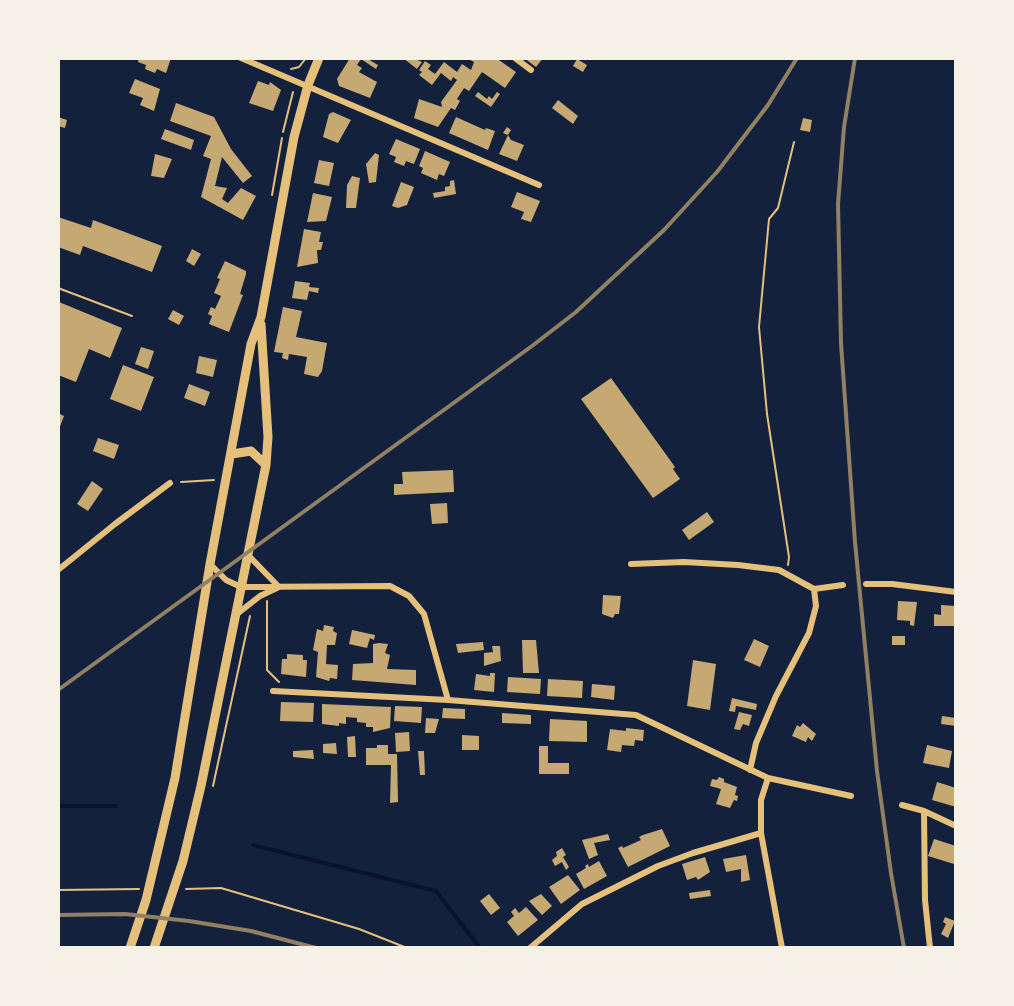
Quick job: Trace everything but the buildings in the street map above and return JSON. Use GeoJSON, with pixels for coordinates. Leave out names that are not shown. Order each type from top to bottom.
{"type":"FeatureCollection","features":[{"type":"Feature","properties":{"kind":"main road"},"geometry":{"type":"LineString","coordinates":[[130,946],[158,856],[175,778],[210,564],[251,344],[261,317],[290,157],[308,85],[319,58]]}},
{"type":"Feature","properties":{"kind":"main road"},"geometry":{"type":"LineString","coordinates":[[154,948],[183,861],[201,786],[266,465],[268,437],[261,317]]}},
{"type":"Feature","properties":{"kind":"main road"},"geometry":{"type":"LineString","coordinates":[[232,454],[251,451],[266,465]]}},
{"type":"Feature","properties":{"kind":"street"},"geometry":{"type":"LineString","coordinates":[[241,58],[539,185]]}},
{"type":"Feature","properties":{"kind":"street"},"geometry":{"type":"LineString","coordinates":[[515,58],[531,70]]}},
{"type":"Feature","properties":{"kind":"street"},"geometry":{"type":"LineString","coordinates":[[58,570],[170,483]]}},
{"type":"Feature","properties":{"kind":"street"},"geometry":{"type":"LineString","coordinates":[[248,555],[279,587]]}},
{"type":"Feature","properties":{"kind":"street"},"geometry":{"type":"LineString","coordinates":[[631,564],[684,562],[738,565],[779,570],[814,589],[843,585]]}},
{"type":"Feature","properties":{"kind":"street"},"geometry":{"type":"LineString","coordinates":[[210,564],[226,580],[241,587],[390,586],[409,596],[424,614],[448,700]]}},
{"type":"Feature","properties":{"kind":"street"},"geometry":{"type":"LineString","coordinates":[[866,584],[956,592]]}},
{"type":"Feature","properties":{"kind":"street"},"geometry":{"type":"LineString","coordinates":[[235,616],[260,596],[279,587]]}},
{"type":"Feature","properties":{"kind":"street"},"geometry":{"type":"LineString","coordinates":[[750,770],[756,743],[776,696],[809,633],[816,606],[814,589]]}},
{"type":"Feature","properties":{"kind":"street"},"geometry":{"type":"LineString","coordinates":[[273,691],[448,700],[636,715],[768,778],[851,796]]}},
{"type":"Feature","properties":{"kind":"street"},"geometry":{"type":"LineString","coordinates":[[768,778],[761,800],[761,833],[782,948]]}},
{"type":"Feature","properties":{"kind":"street"},"geometry":{"type":"LineString","coordinates":[[902,805],[956,826]]}},
{"type":"Feature","properties":{"kind":"street"},"geometry":{"type":"LineString","coordinates":[[924,811],[925,900],[930,948]]}},
{"type":"Feature","properties":{"kind":"street"},"geometry":{"type":"LineString","coordinates":[[530,948],[582,904],[658,866],[761,833]]}},
{"type":"Feature","properties":{"kind":"path"},"geometry":{"type":"LineString","coordinates":[[288,71],[299,67],[306,58]]}},
{"type":"Feature","properties":{"kind":"path"},"geometry":{"type":"LineString","coordinates":[[787,574],[789,557],[767,414],[759,327],[769,219],[778,208],[794,142]]}},
{"type":"Feature","properties":{"kind":"path"},"geometry":{"type":"LineString","coordinates":[[58,288],[132,316]]}},
{"type":"Feature","properties":{"kind":"path"},"geometry":{"type":"LineString","coordinates":[[183,482],[215,481]]}},
{"type":"Feature","properties":{"kind":"path"},"geometry":{"type":"LineString","coordinates":[[261,602],[276,598]]}},
{"type":"Feature","properties":{"kind":"path"},"geometry":{"type":"LineString","coordinates":[[267,600],[267,670],[280,683]]}},
{"type":"Feature","properties":{"kind":"path"},"geometry":{"type":"LineString","coordinates":[[213,787],[252,610]]}},
{"type":"Feature","properties":{"kind":"path"},"geometry":{"type":"LineString","coordinates":[[221,888],[359,929],[407,948]]}},
{"type":"Feature","properties":{"kind":"path"},"geometry":{"type":"LineString","coordinates":[[58,890],[121,890]]}},
{"type":"Feature","properties":{"kind":"waterway"},"geometry":{"type":"LineString","coordinates":[[58,806],[116,806]]}},
{"type":"Feature","properties":{"kind":"waterway"},"geometry":{"type":"LineString","coordinates":[[253,845],[436,891],[480,948]]}},
{"type":"Feature","properties":{"kind":"railway"},"geometry":{"type":"LineString","coordinates":[[58,690],[576,312],[664,230],[717,172],[768,105],[797,58]]}},
{"type":"Feature","properties":{"kind":"railway"},"geometry":{"type":"LineString","coordinates":[[855,58],[844,127],[838,204],[841,343],[855,542],[877,771],[904,948]]}},
{"type":"Feature","properties":{"kind":"railway"},"geometry":{"type":"LineString","coordinates":[[58,915],[125,914],[189,921],[251,931],[316,948]]}}]}
